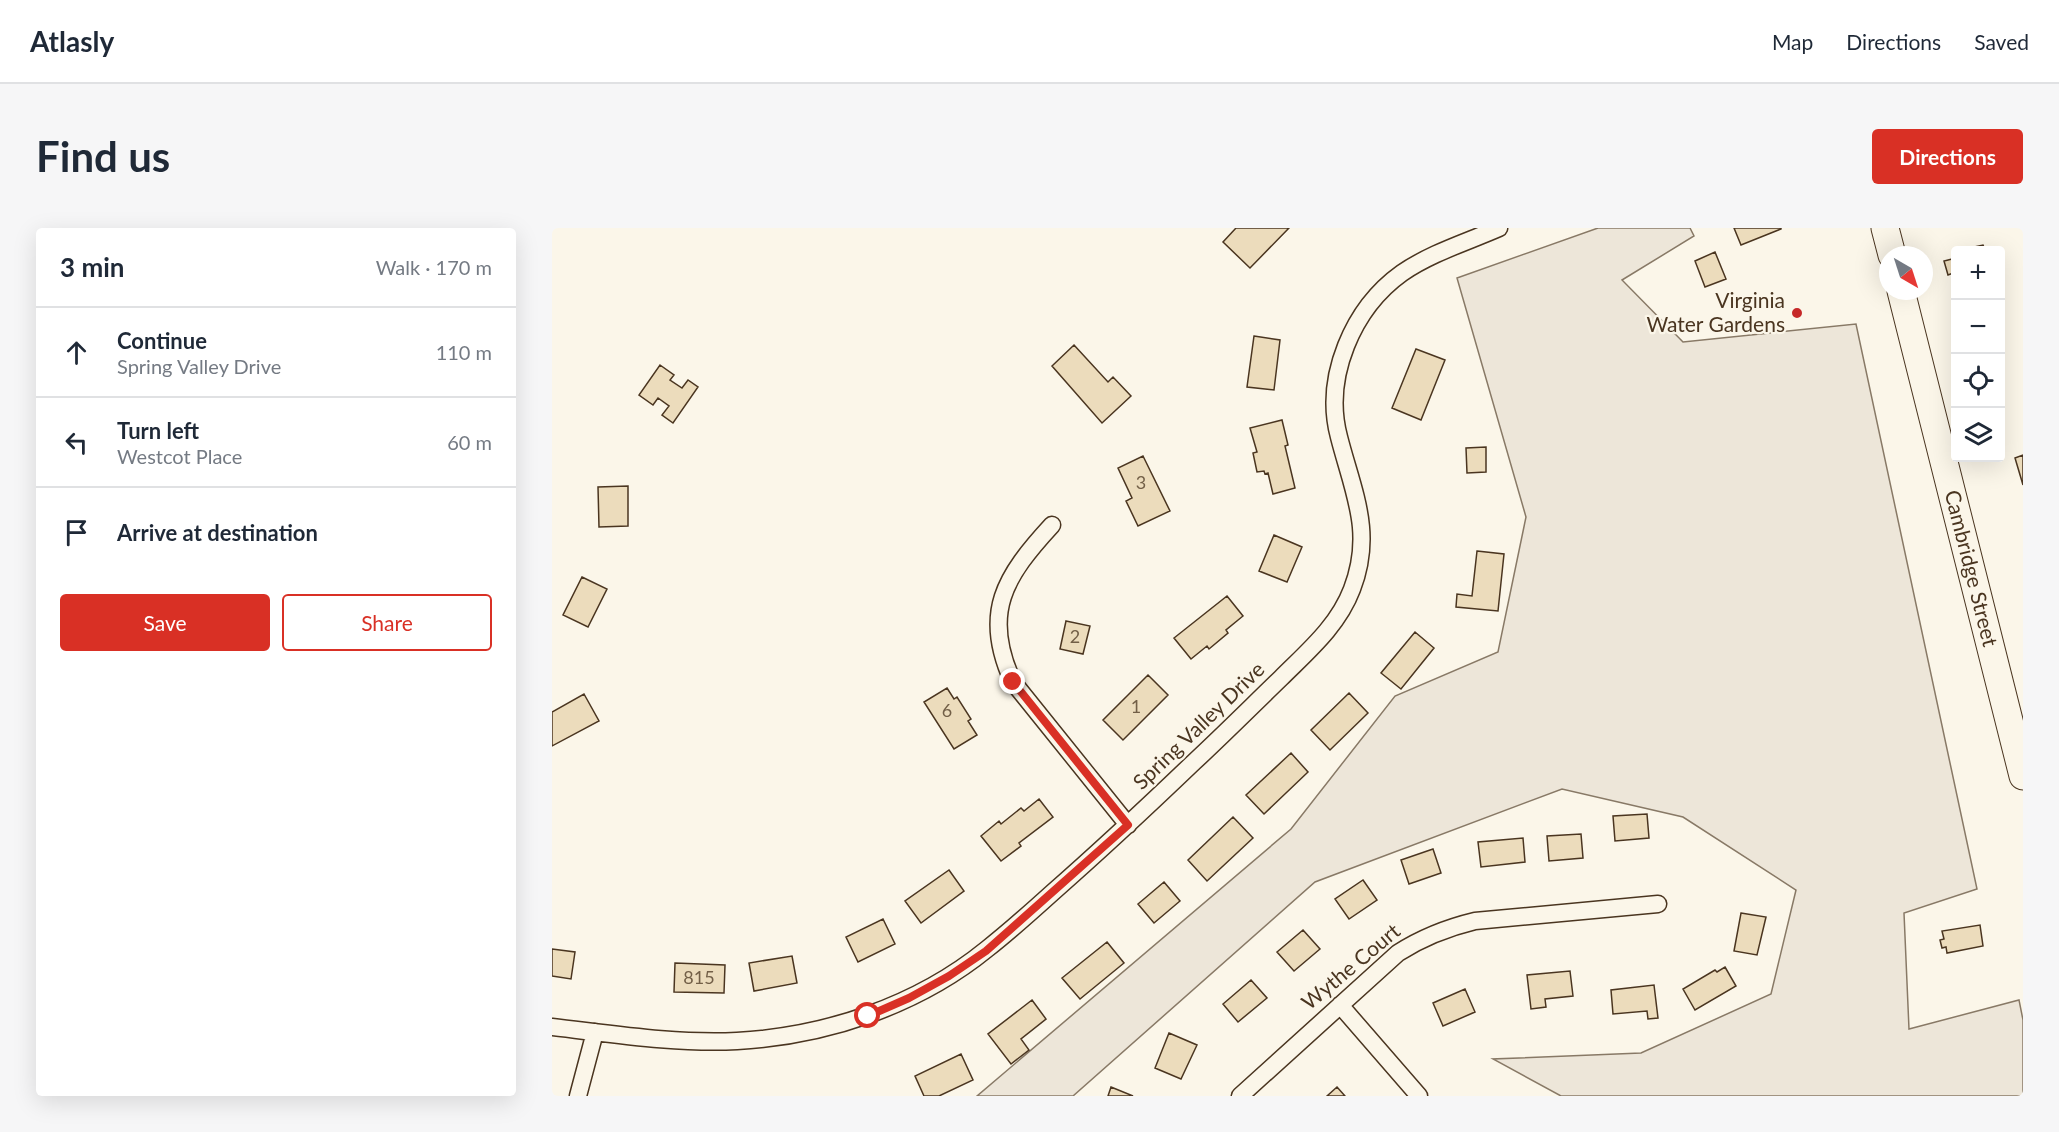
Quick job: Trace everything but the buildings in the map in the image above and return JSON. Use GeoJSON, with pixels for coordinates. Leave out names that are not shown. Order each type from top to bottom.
{"type":"FeatureCollection","features":[{"type":"Feature","properties":{"kind":"main road"},"geometry":{"type":"LineString","coordinates":[[1885,228],[1890,246]]}},
{"type":"Feature","properties":{"kind":"main road","name":"Cambridge Street"},"geometry":{"type":"LineString","coordinates":[[1903,300],[2023,776]]}},
{"type":"Feature","properties":{"kind":"street","name":"Spring Valley Drive"},"geometry":{"type":"LineString","coordinates":[[552,1027],[686,1041],[737,1041],[792,1036],[868,1016],[909,998],[949,976],[986,951],[1128,825],[1236,723],[1324,635],[1340,614],[1352,590],[1359,565],[1362,538],[1360,512],[1337,432],[1335,394],[1340,362],[1350,336],[1363,313],[1380,292],[1400,274],[1423,260],[1499,228]]}},
{"type":"Feature","properties":{"kind":"street"},"geometry":{"type":"LineString","coordinates":[[1053,525],[1030,549],[1014,571],[1003,593],[998,619],[999,640],[1004,662],[1013,682],[1128,825]]}},
{"type":"Feature","properties":{"kind":"street","name":"Wythe Court"},"geometry":{"type":"LineString","coordinates":[[1240,1096],[1398,953],[1422,938],[1448,927],[1475,921],[1658,904]]}},
{"type":"Feature","properties":{"kind":"street"},"geometry":{"type":"LineString","coordinates":[[1340,1005],[1419,1096]]}},
{"type":"Feature","properties":{"kind":"street"},"geometry":{"type":"LineString","coordinates":[[578,1096],[596,1032]]}},
{"type":"Feature","properties":{"kind":"shaded area"},"geometry":{"type":"Polygon","coordinates":[[[1598,228],[1690,228],[1694,236],[1622,280],[1683,342],[1856,324],[1977,889],[1904,913],[1909,1029],[2019,1000],[2023,1020],[2023,1096],[1561,1096],[1493,1059],[1641,1053],[1771,994],[1796,890],[1683,817],[1562,789],[1315,882],[1073,1096],[977,1096],[1291,829],[1395,696],[1498,652],[1526,517],[1457,278],[1598,228]]]}},
{"type":"Feature","properties":{"kind":"place","name":"Virginia Water Gardens"},"geometry":{"type":"Point","coordinates":[1797,313]}},
{"type":"Feature","properties":{"kind":"route"},"geometry":{"type":"LineString","coordinates":[[868,1016],[909,998],[949,976],[986,951],[1128,825],[1013,682]]}}]}
